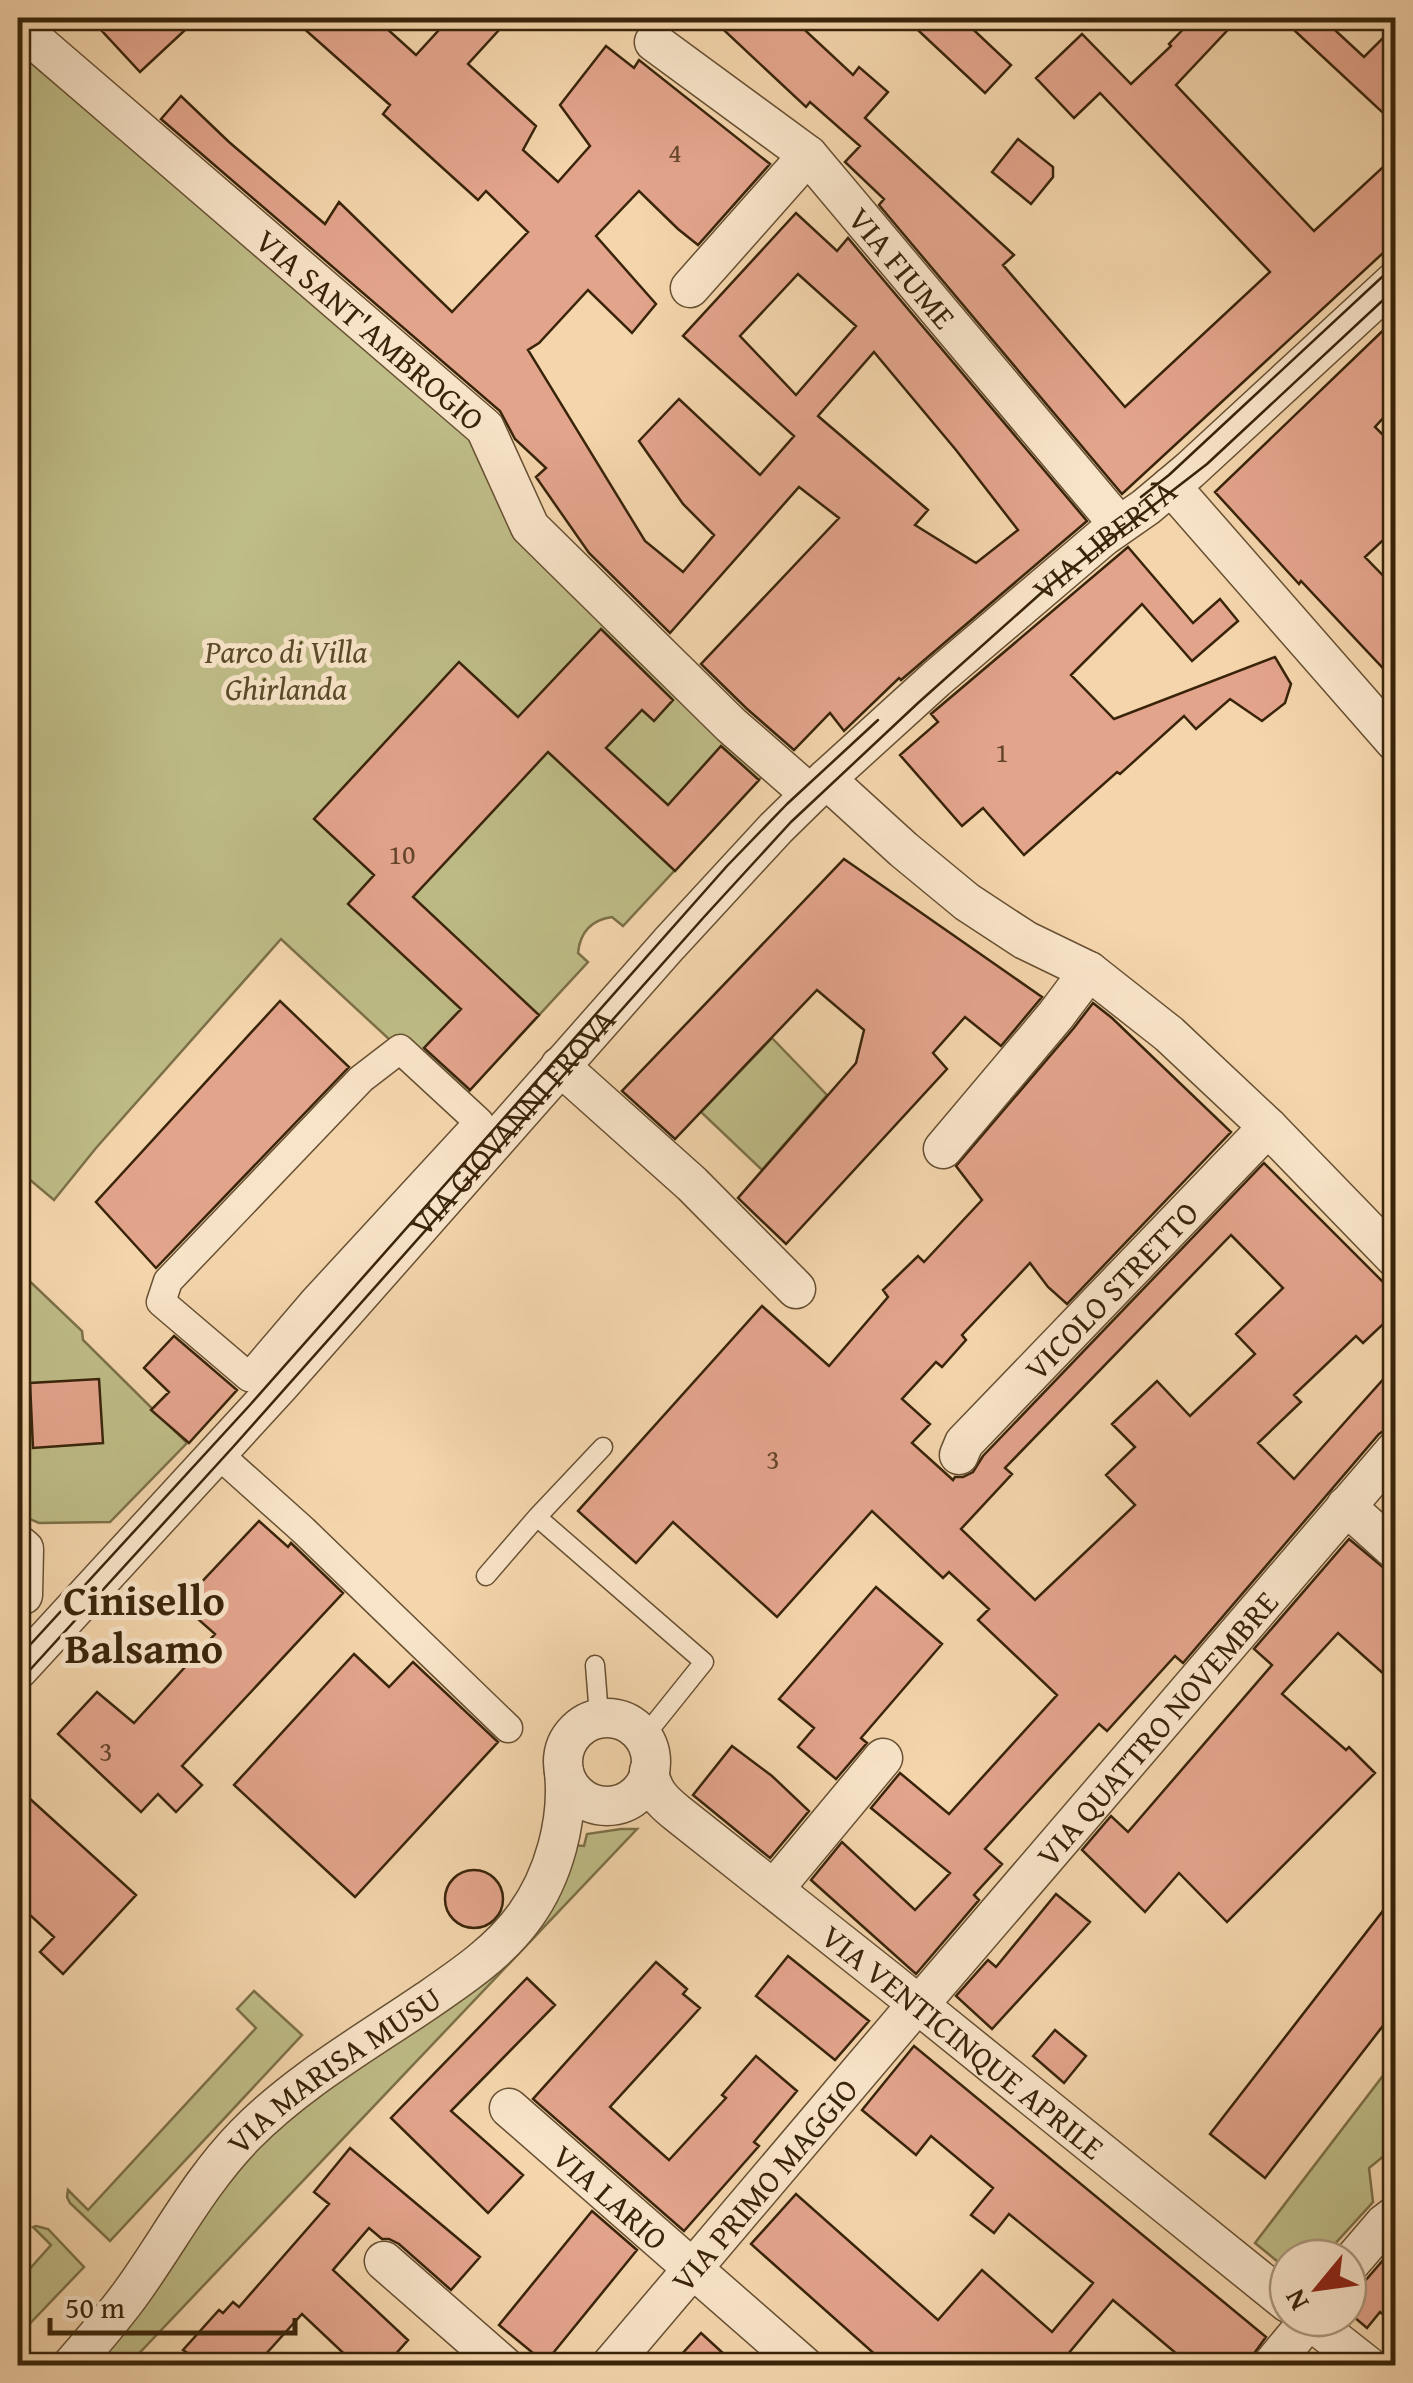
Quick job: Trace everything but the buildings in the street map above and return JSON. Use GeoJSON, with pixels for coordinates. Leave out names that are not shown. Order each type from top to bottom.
{"type":"FeatureCollection","features":[{"type":"Feature","properties":{"kind":"street","name":"VIA SANT'AMBROGIO"},"geometry":{"type":"LineString","coordinates":[[18,26],[485,428],[530,527],[731,725],[904,850],[967,902],[1025,940],[1090,971],[1169,1034],[1268,1127],[1396,1259]]}},
{"type":"Feature","properties":{"kind":"street","name":"VIA FIUME"},"geometry":{"type":"LineString","coordinates":[[654,42],[808,155],[1119,525]]}},
{"type":"Feature","properties":{"kind":"street"},"geometry":{"type":"LineString","coordinates":[[690,288],[808,155]]}},
{"type":"Feature","properties":{"kind":"street","name":"VIA LIBERTÀ"},"geometry":{"type":"LineString","coordinates":[[818,787],[980,640],[1171,486],[1396,280]]}},
{"type":"Feature","properties":{"kind":"street"},"geometry":{"type":"LineString","coordinates":[[1171,486],[1396,743]]}},
{"type":"Feature","properties":{"kind":"street","name":"VIA GIOVANNI FROVA"},"geometry":{"type":"LineString","coordinates":[[18,1670],[217,1453],[721,886],[818,787]]}},
{"type":"Feature","properties":{"kind":"street"},"geometry":{"type":"LineString","coordinates":[[943,1149],[1090,971]]}},
{"type":"Feature","properties":{"kind":"street"},"geometry":{"type":"LineString","coordinates":[[400,1049],[479,1122],[249,1377],[161,1302],[168,1281],[361,1079],[400,1049]]}},
{"type":"Feature","properties":{"kind":"street"},"geometry":{"type":"LineString","coordinates":[[560,1066],[692,1184],[796,1289]]}},
{"type":"Feature","properties":{"kind":"street","name":"VICOLO STRETTO"},"geometry":{"type":"LineString","coordinates":[[960,1455],[964,1443],[976,1430],[1268,1127]]}},
{"type":"Feature","properties":{"kind":"street","name":"VIA QUATTRO NOVEMBRE"},"geometry":{"type":"LineString","coordinates":[[918,2004],[1396,1449]]}},
{"type":"Feature","properties":{"kind":"street"},"geometry":{"type":"LineString","coordinates":[[217,1453],[317,1543],[508,1728]]}},
{"type":"Feature","properties":{"kind":"street"},"geometry":{"type":"LineString","coordinates":[[1346,1506],[1396,1551]]}},
{"type":"Feature","properties":{"kind":"street"},"geometry":{"type":"LineString","coordinates":[[18,1544],[24,1549],[24,1564],[23,1594],[18,1595]]}},
{"type":"Feature","properties":{"kind":"street"},"geometry":{"type":"LineString","coordinates":[[608,1718],[633,1727],[646,1754],[646,1781],[624,1802],[606,1806],[587,1801],[570,1786],[564,1772],[564,1749],[570,1738],[593,1720],[608,1718]]}},
{"type":"Feature","properties":{"kind":"street","name":"VIA VENTICINQUE APRILE"},"geometry":{"type":"LineString","coordinates":[[646,1754],[652,1784],[660,1798],[1268,2287]]}},
{"type":"Feature","properties":{"kind":"street"},"geometry":{"type":"LineString","coordinates":[[774,1889],[883,1758]]}},
{"type":"Feature","properties":{"kind":"street","name":"VIA MARISA MUSU"},"geometry":{"type":"LineString","coordinates":[[71,2366],[133,2290],[206,2179],[248,2132],[305,2083],[485,1958],[524,1917],[545,1878],[563,1824],[564,1772]]}},
{"type":"Feature","properties":{"kind":"street","name":"VIA PRIMO MAGGIO"},"geometry":{"type":"LineString","coordinates":[[610,2366],[918,2004]]}},
{"type":"Feature","properties":{"kind":"street","name":"VIA LARIO"},"geometry":{"type":"LineString","coordinates":[[509,2108],[804,2366]]}},
{"type":"Feature","properties":{"kind":"street"},"geometry":{"type":"LineString","coordinates":[[1368,2243],[1396,2215]]}},
{"type":"Feature","properties":{"kind":"street"},"geometry":{"type":"LineString","coordinates":[[384,2261],[504,2366]]}},
{"type":"Feature","properties":{"kind":"street"},"geometry":{"type":"LineString","coordinates":[[1271,2366],[1293,2338]]}},
{"type":"Feature","properties":{"kind":"street"},"geometry":{"type":"LineString","coordinates":[[1333,2338],[1368,2366]]}},
{"type":"Feature","properties":{"kind":"lane"},"geometry":{"type":"LineString","coordinates":[[486,1576],[603,1448]]}},
{"type":"Feature","properties":{"kind":"lane"},"geometry":{"type":"LineString","coordinates":[[537,1517],[704,1662],[646,1754]]}},
{"type":"Feature","properties":{"kind":"lane"},"geometry":{"type":"LineString","coordinates":[[593,1720],[598,1703],[595,1665]]}},
{"type":"Feature","properties":{"kind":"green space","name":"Parco di Villa Ghirlanda"},"geometry":{"type":"Polygon","coordinates":[[[18,52],[476,440],[767,771],[623,926],[612,917],[588,928],[578,953],[588,962],[458,1103],[281,939],[54,1200],[23,1174],[18,1179],[18,52]]]}},
{"type":"Feature","properties":{"kind":"green space"},"geometry":{"type":"Polygon","coordinates":[[[772,1038],[827,1095],[762,1170],[701,1112],[772,1038]]]}},
{"type":"Feature","properties":{"kind":"green space"},"geometry":{"type":"Polygon","coordinates":[[[18,1270],[82,1331],[83,1340],[187,1443],[110,1522],[39,1523],[18,1514],[18,1270]]]}},
{"type":"Feature","properties":{"kind":"green space"},"geometry":{"type":"Polygon","coordinates":[[[637,1829],[128,2365],[98,2366],[244,2159],[296,2110],[413,2031],[571,1845],[584,1846],[587,1834],[637,1829]]]}},
{"type":"Feature","properties":{"kind":"green space"},"geometry":{"type":"Polygon","coordinates":[[[254,1991],[302,2035],[110,2241],[70,2203],[68,2190],[88,2210],[256,2028],[237,2009],[254,1991]]]}},
{"type":"Feature","properties":{"kind":"green space"},"geometry":{"type":"Polygon","coordinates":[[[1395,2060],[1395,2147],[1369,2168],[1373,2202],[1340,2238],[1268,2238],[1268,2254],[1255,2243],[1395,2060]]]}},
{"type":"Feature","properties":{"kind":"green space"},"geometry":{"type":"Polygon","coordinates":[[[33,2227],[48,2229],[84,2267],[18,2336],[18,2282],[51,2245],[33,2227]]]}},
{"type":"Feature","properties":{"kind":"tram line"},"geometry":{"type":"LineString","coordinates":[[1141,497],[1396,264]]}},
{"type":"Feature","properties":{"kind":"tram line"},"geometry":{"type":"LineString","coordinates":[[18,1683],[791,822],[1049,586],[1207,464],[1396,288]]}},
{"type":"Feature","properties":{"kind":"tram line"},"geometry":{"type":"LineString","coordinates":[[18,1658],[249,1406],[727,866],[878,720]]}},
{"type":"Feature","properties":{"kind":"district","name":"Cinisello Balsamo"},"geometry":{"type":"Point","coordinates":[144,1623]}}]}
